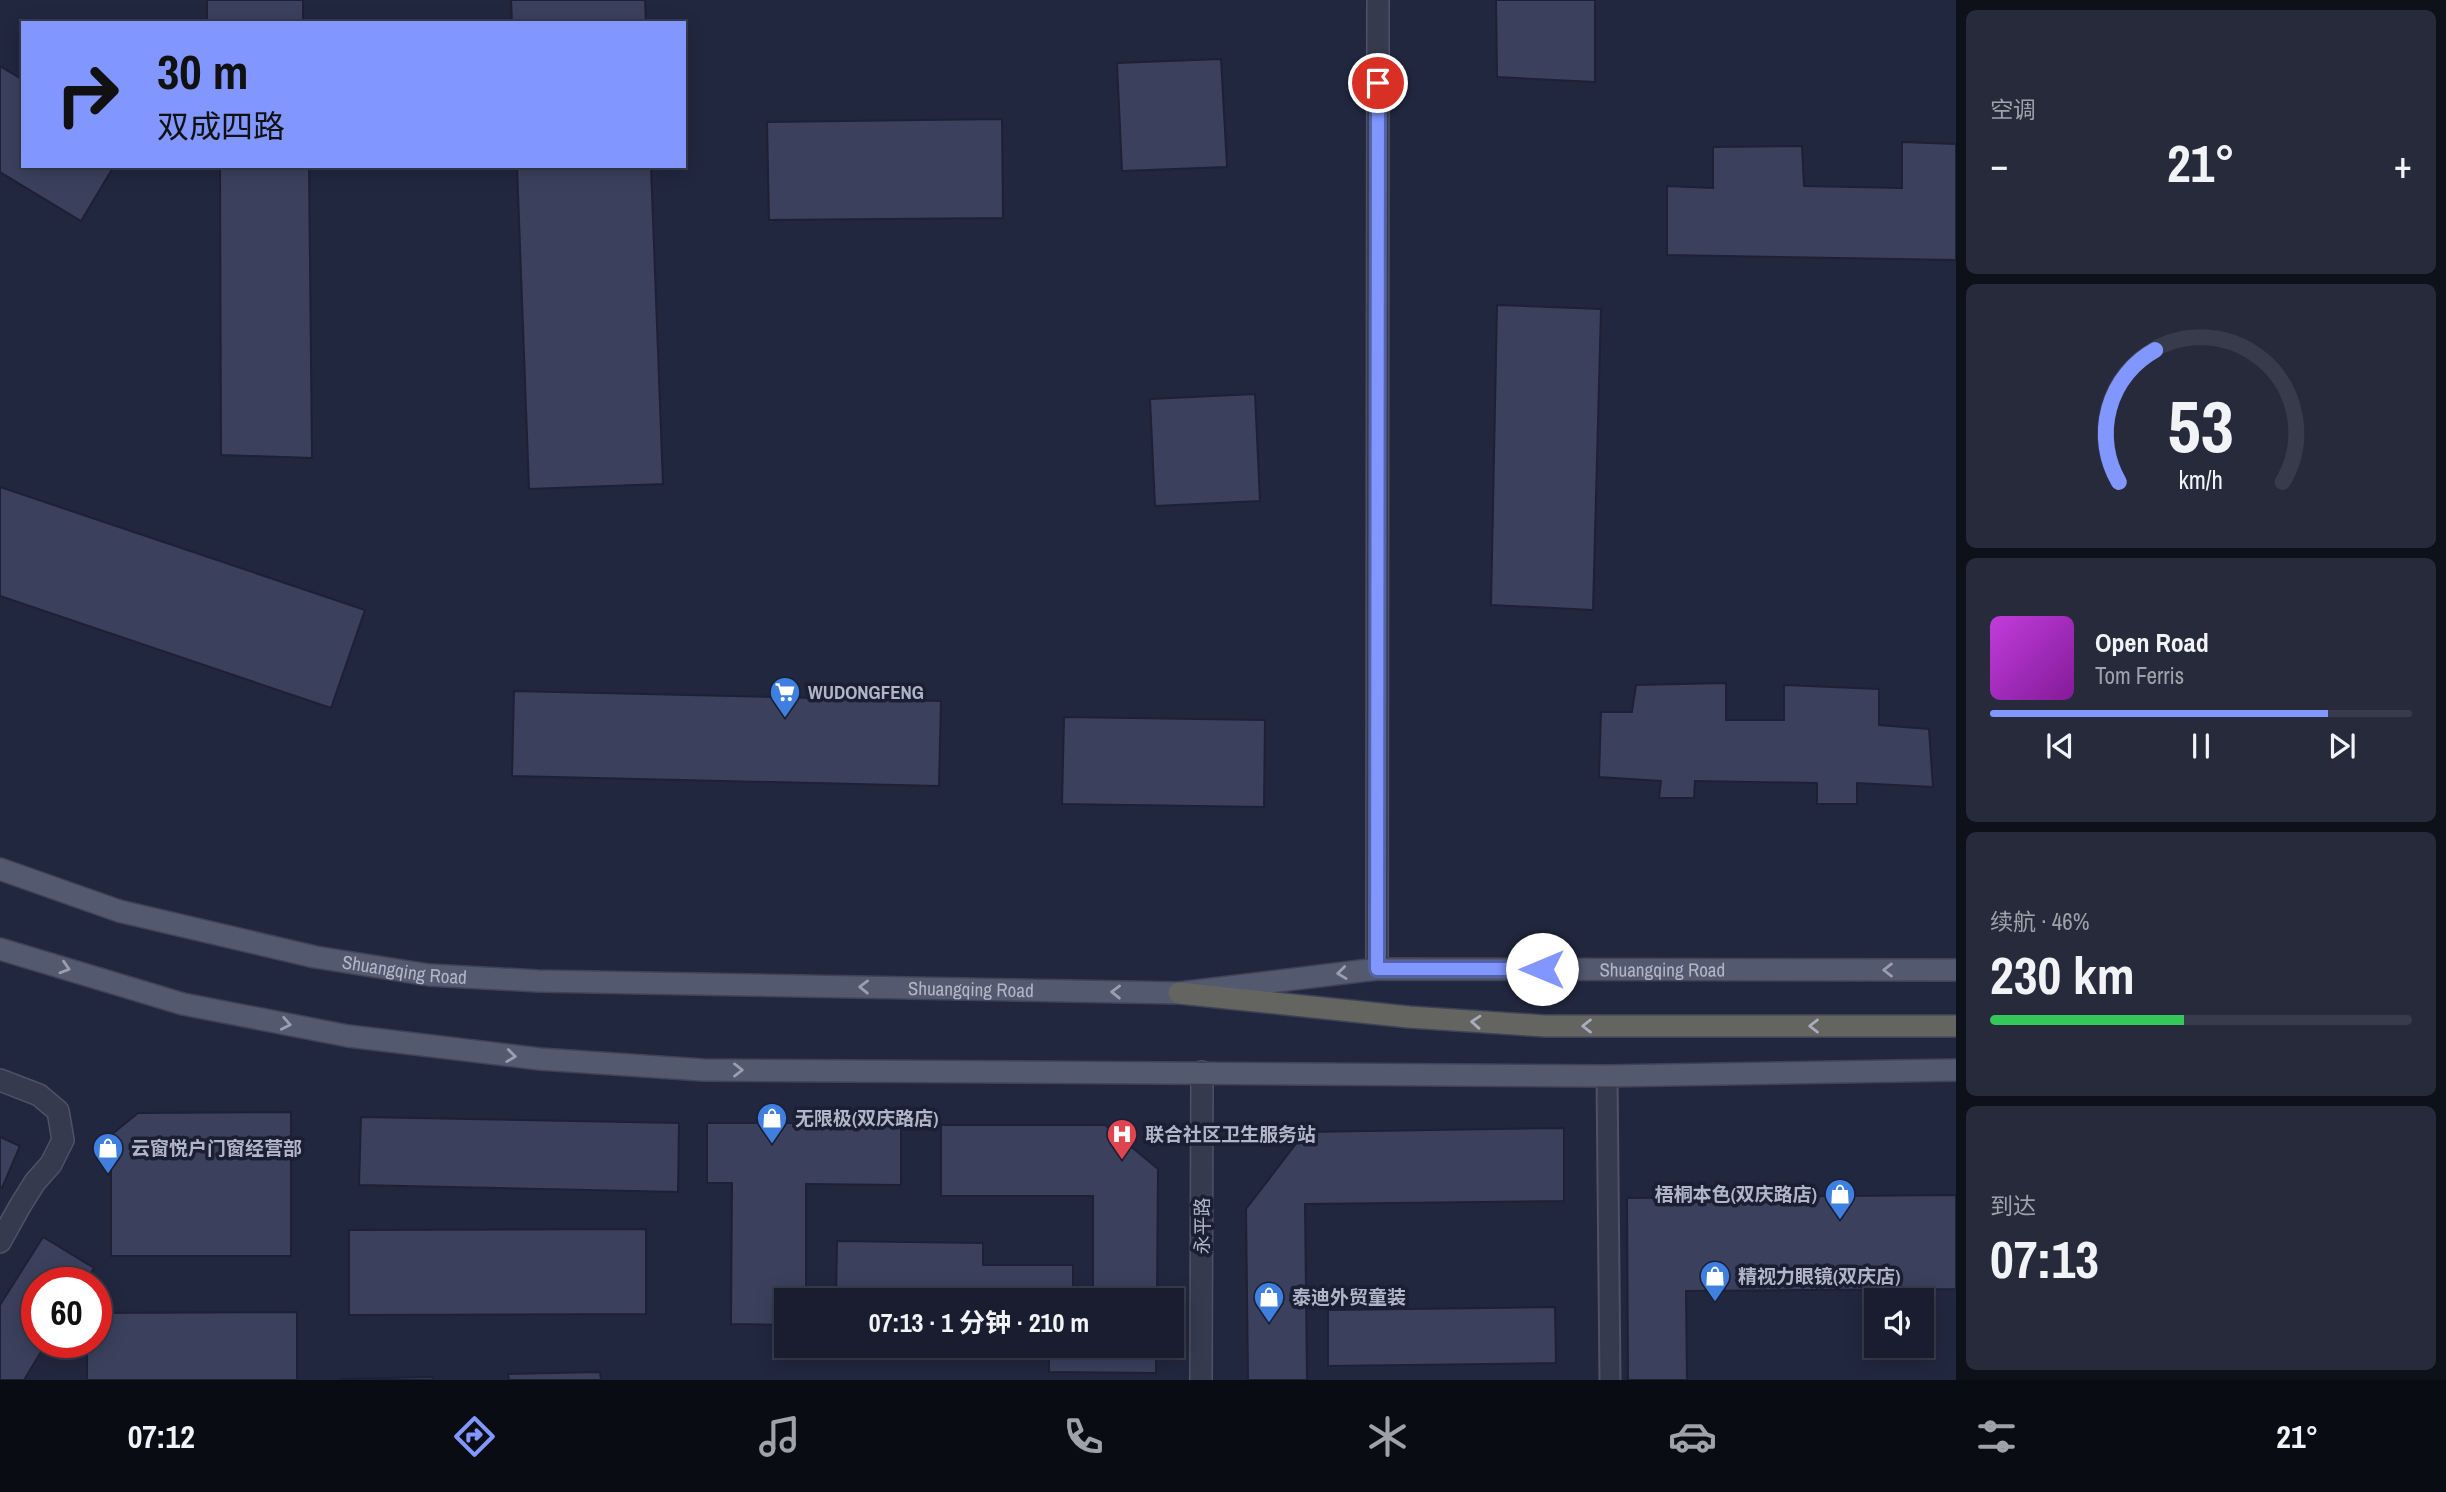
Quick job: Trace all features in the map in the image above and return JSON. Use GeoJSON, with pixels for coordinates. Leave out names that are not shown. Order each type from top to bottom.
{"type":"FeatureCollection","features":[{"type":"Feature","properties":{"kind":"highway"},"geometry":{"type":"LineString","coordinates":[[1179,993],[1409,1017],[1545,1026],[1956,1026]]}},
{"type":"Feature","properties":{"kind":"main road","name":"Shuangqing Road"},"geometry":{"type":"LineString","coordinates":[[0,869],[119,911],[315,957],[429,975],[552,982],[1179,993],[1377,969],[1956,970]]}},
{"type":"Feature","properties":{"kind":"main road"},"geometry":{"type":"LineString","coordinates":[[0,949],[183,1004],[348,1036],[540,1059],[703,1070],[1607,1076],[1956,1070]]}},
{"type":"Feature","properties":{"kind":"street"},"geometry":{"type":"LineString","coordinates":[[1377,969],[1378,0]]}},
{"type":"Feature","properties":{"kind":"street","name":"永平路"},"geometry":{"type":"LineString","coordinates":[[1201,1380],[1202,1072]]}},
{"type":"Feature","properties":{"kind":"street"},"geometry":{"type":"LineString","coordinates":[[0,1080],[39,1095],[58,1111],[63,1140],[51,1164],[35,1182],[0,1242]]}},
{"type":"Feature","properties":{"kind":"lane"},"geometry":{"type":"LineString","coordinates":[[1607,1076],[1610,1380]]}},
{"type":"Feature","properties":{"kind":"building"},"geometry":{"type":"Polygon","coordinates":[[[207,0],[303,0],[303,21],[207,21],[207,0]]]}},
{"type":"Feature","properties":{"kind":"building"},"geometry":{"type":"Polygon","coordinates":[[[511,0],[645,0],[646,21],[512,21],[511,0]]]}},
{"type":"Feature","properties":{"kind":"building"},"geometry":{"type":"Polygon","coordinates":[[[1496,0],[1595,0],[1595,82],[1497,77],[1496,0]]]}},
{"type":"Feature","properties":{"kind":"building"},"geometry":{"type":"Polygon","coordinates":[[[1221,59],[1227,167],[1122,171],[1117,63],[1221,59]]]}},
{"type":"Feature","properties":{"kind":"building"},"geometry":{"type":"Polygon","coordinates":[[[0,66],[21,79],[21,168],[113,168],[81,221],[0,172],[0,66]]]}},
{"type":"Feature","properties":{"kind":"building"},"geometry":{"type":"Polygon","coordinates":[[[1002,119],[1003,218],[769,220],[767,122],[1002,119]]]}},
{"type":"Feature","properties":{"kind":"building"},"geometry":{"type":"Polygon","coordinates":[[[1902,142],[1956,144],[1956,260],[1667,255],[1667,186],[1713,188],[1713,147],[1802,146],[1804,186],[1902,188],[1902,142]]]}},
{"type":"Feature","properties":{"kind":"building"},"geometry":{"type":"Polygon","coordinates":[[[220,168],[309,168],[312,458],[221,455],[220,168]]]}},
{"type":"Feature","properties":{"kind":"building"},"geometry":{"type":"Polygon","coordinates":[[[517,168],[651,168],[663,484],[529,489],[517,168]]]}},
{"type":"Feature","properties":{"kind":"building"},"geometry":{"type":"Polygon","coordinates":[[[1497,305],[1601,309],[1593,610],[1491,605],[1497,305]]]}},
{"type":"Feature","properties":{"kind":"building"},"geometry":{"type":"Polygon","coordinates":[[[1255,394],[1260,501],[1155,506],[1150,399],[1255,394]]]}},
{"type":"Feature","properties":{"kind":"building"},"geometry":{"type":"Polygon","coordinates":[[[0,487],[365,610],[331,708],[0,596],[0,487]]]}},
{"type":"Feature","properties":{"kind":"building"},"geometry":{"type":"Polygon","coordinates":[[[1726,683],[1726,720],[1784,720],[1784,685],[1879,689],[1879,725],[1929,729],[1933,787],[1857,783],[1857,804],[1817,804],[1817,783],[1695,781],[1694,798],[1659,798],[1661,781],[1599,777],[1601,712],[1632,712],[1636,685],[1726,683]]]}},
{"type":"Feature","properties":{"kind":"building"},"geometry":{"type":"Polygon","coordinates":[[[514,691],[941,701],[939,786],[512,776],[514,691]]]}},
{"type":"Feature","properties":{"kind":"building"},"geometry":{"type":"Polygon","coordinates":[[[1064,717],[1265,720],[1264,807],[1062,804],[1064,717]]]}},
{"type":"Feature","properties":{"kind":"building"},"geometry":{"type":"Polygon","coordinates":[[[291,1112],[291,1256],[111,1256],[111,1135],[138,1113],[291,1112]]]}},
{"type":"Feature","properties":{"kind":"building"},"geometry":{"type":"Polygon","coordinates":[[[361,1117],[679,1123],[678,1192],[359,1185],[361,1117]]]}},
{"type":"Feature","properties":{"kind":"building"},"geometry":{"type":"Polygon","coordinates":[[[707,1123],[901,1123],[901,1185],[806,1184],[806,1288],[774,1288],[774,1325],[731,1324],[732,1183],[707,1183],[707,1123]]]}},
{"type":"Feature","properties":{"kind":"building"},"geometry":{"type":"Polygon","coordinates":[[[941,1125],[1105,1125],[1158,1169],[1157,1288],[1093,1288],[1093,1196],[941,1196],[941,1125]]]}},
{"type":"Feature","properties":{"kind":"building"},"geometry":{"type":"Polygon","coordinates":[[[1564,1128],[1564,1201],[1305,1204],[1307,1380],[1248,1380],[1246,1209],[1305,1132],[1564,1128]]]}},
{"type":"Feature","properties":{"kind":"building"},"geometry":{"type":"Polygon","coordinates":[[[0,1137],[20,1146],[2,1188],[0,1188],[0,1137]]]}},
{"type":"Feature","properties":{"kind":"building"},"geometry":{"type":"Polygon","coordinates":[[[1956,1195],[1956,1289],[1686,1291],[1687,1380],[1628,1380],[1627,1198],[1956,1195]]]}},
{"type":"Feature","properties":{"kind":"building"},"geometry":{"type":"Polygon","coordinates":[[[646,1229],[646,1314],[349,1315],[349,1230],[646,1229]]]}},
{"type":"Feature","properties":{"kind":"building"},"geometry":{"type":"Polygon","coordinates":[[[43,1237],[92,1267],[24,1267],[43,1237]]]}},
{"type":"Feature","properties":{"kind":"building"},"geometry":{"type":"Polygon","coordinates":[[[837,1241],[983,1243],[983,1265],[1073,1265],[1073,1288],[836,1288],[837,1241]]]}},
{"type":"Feature","properties":{"kind":"building"},"geometry":{"type":"Polygon","coordinates":[[[21,1272],[21,1358],[37,1358],[24,1380],[0,1380],[0,1305],[21,1272]]]}},
{"type":"Feature","properties":{"kind":"building"},"geometry":{"type":"Polygon","coordinates":[[[1555,1307],[1556,1363],[1328,1366],[1328,1310],[1555,1307]]]}},
{"type":"Feature","properties":{"kind":"building"},"geometry":{"type":"Polygon","coordinates":[[[297,1312],[297,1380],[87,1380],[87,1358],[112,1358],[112,1313],[297,1312]]]}},
{"type":"Feature","properties":{"kind":"building"},"geometry":{"type":"Polygon","coordinates":[[[1049,1358],[1156,1358],[1156,1373],[1049,1372],[1049,1358]]]}},
{"type":"Feature","properties":{"kind":"building"},"geometry":{"type":"Polygon","coordinates":[[[600,1372],[601,1380],[509,1380],[508,1374],[600,1372]]]}},
{"type":"Feature","properties":{"kind":"building"},"geometry":{"type":"Polygon","coordinates":[[[433,1377],[434,1380],[341,1380],[341,1379],[433,1377]]]}},
{"type":"Feature","properties":{"kind":"place","name":"WUDONGFENG"},"geometry":{"type":"Point","coordinates":[785,719]}},
{"type":"Feature","properties":{"kind":"place","name":"无限极(双庆路店)"},"geometry":{"type":"Point","coordinates":[772,1145]}},
{"type":"Feature","properties":{"kind":"place","name":"联合社区卫生服务站"},"geometry":{"type":"Point","coordinates":[1122,1161]}},
{"type":"Feature","properties":{"kind":"place","name":"云窗悦户门窗经营部"},"geometry":{"type":"Point","coordinates":[108,1175]}},
{"type":"Feature","properties":{"kind":"place","name":"梧桐本色(双庆路店)"},"geometry":{"type":"Point","coordinates":[1840,1221]}},
{"type":"Feature","properties":{"kind":"place","name":"精视力眼镜(双庆店)"},"geometry":{"type":"Point","coordinates":[1715,1303]}},
{"type":"Feature","properties":{"kind":"place","name":"泰迪外贸童装"},"geometry":{"type":"Point","coordinates":[1269,1324]}},
{"type":"Feature","properties":{"kind":"route"},"geometry":{"type":"LineString","coordinates":[[1378,83],[1377,969],[1542,969]]}}]}
